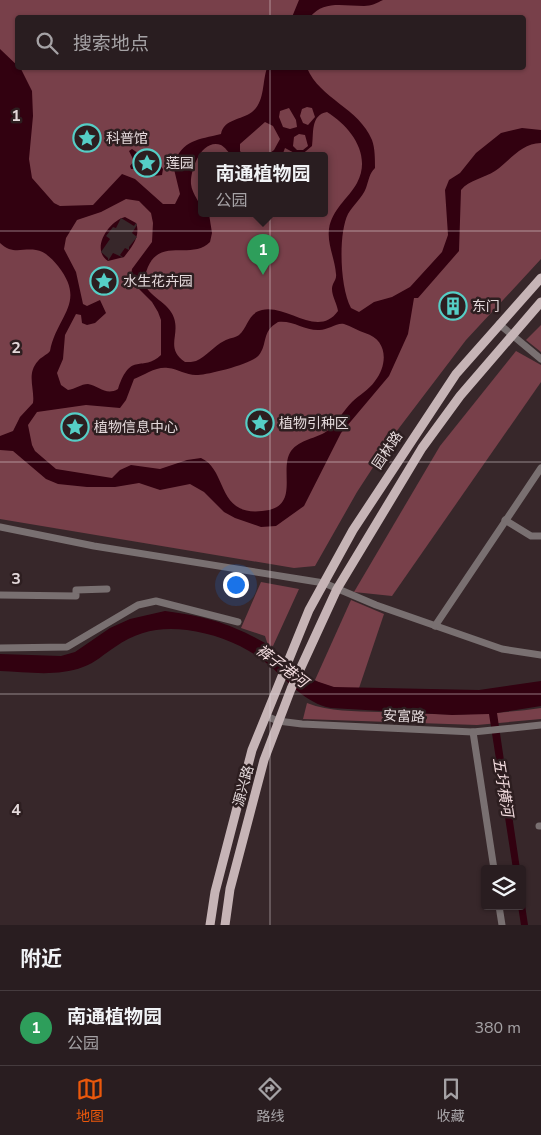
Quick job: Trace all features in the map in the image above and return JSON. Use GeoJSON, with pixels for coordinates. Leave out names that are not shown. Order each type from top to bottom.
{"type":"FeatureCollection","features":[{"type":"Feature","properties":{"kind":"main road","name":"园林路"},"geometry":{"type":"LineString","coordinates":[[288,658],[352,530],[387,476],[456,374],[541,278]]}},
{"type":"Feature","properties":{"kind":"main road","name":"园林路"},"geometry":{"type":"LineString","coordinates":[[305,658],[337,589],[422,448],[460,396],[511,334],[541,302]]}},
{"type":"Feature","properties":{"kind":"main road","name":"源兴路"},"geometry":{"type":"LineString","coordinates":[[210,925],[215,892],[252,750],[288,658]]}},
{"type":"Feature","properties":{"kind":"main road","name":"源兴路"},"geometry":{"type":"LineString","coordinates":[[225,925],[230,889],[264,760],[278,721],[305,658]]}},
{"type":"Feature","properties":{"kind":"street"},"geometry":{"type":"LineString","coordinates":[[499,324],[541,359]]}},
{"type":"Feature","properties":{"kind":"street"},"geometry":{"type":"LineString","coordinates":[[435,626],[541,468]]}},
{"type":"Feature","properties":{"kind":"street"},"geometry":{"type":"LineString","coordinates":[[505,520],[531,536],[541,536]]}},
{"type":"Feature","properties":{"kind":"street"},"geometry":{"type":"LineString","coordinates":[[0,527],[94,546],[324,583],[435,626],[502,649],[541,655]]}},
{"type":"Feature","properties":{"kind":"street"},"geometry":{"type":"LineString","coordinates":[[0,595],[76,596],[76,590],[108,589]]}},
{"type":"Feature","properties":{"kind":"street"},"geometry":{"type":"LineString","coordinates":[[0,648],[67,647],[138,605],[156,601],[238,622]]}},
{"type":"Feature","properties":{"kind":"street","name":"安富路"},"geometry":{"type":"LineString","coordinates":[[266,716],[278,721],[473,732],[541,725]]}},
{"type":"Feature","properties":{"kind":"street"},"geometry":{"type":"LineString","coordinates":[[473,732],[493,865]]}},
{"type":"Feature","properties":{"kind":"street"},"geometry":{"type":"LineString","coordinates":[[500,910],[502,925]]}},
{"type":"Feature","properties":{"kind":"shaded area"},"geometry":{"type":"Polygon","coordinates":[[[0,0],[541,0],[541,259],[466,340],[396,432],[357,492],[315,566],[294,568],[0,519],[0,0]]]}},
{"type":"Feature","properties":{"kind":"shaded area"},"geometry":{"type":"Polygon","coordinates":[[[541,325],[541,352],[526,340],[541,325]]]}},
{"type":"Feature","properties":{"kind":"shaded area"},"geometry":{"type":"Polygon","coordinates":[[[516,351],[541,365],[541,382],[392,596],[354,592],[440,446],[516,351]]]}},
{"type":"Feature","properties":{"kind":"shaded area"},"geometry":{"type":"Polygon","coordinates":[[[261,582],[299,589],[273,646],[268,645],[265,636],[241,628],[261,582]]]}},
{"type":"Feature","properties":{"kind":"shaded area"},"geometry":{"type":"Polygon","coordinates":[[[351,600],[384,614],[357,694],[332,691],[315,680],[351,600]]]}},
{"type":"Feature","properties":{"kind":"shaded area"},"geometry":{"type":"Polygon","coordinates":[[[307,703],[342,711],[419,714],[480,714],[541,708],[541,719],[477,725],[303,719],[307,703]]]}},
{"type":"Feature","properties":{"kind":"water"},"geometry":{"type":"Polygon","coordinates":[[[299,0],[383,0],[367,6],[334,5],[321,8],[312,15],[293,15],[299,0]]]}},
{"type":"Feature","properties":{"kind":"water"},"geometry":{"type":"Polygon","coordinates":[[[0,49],[15,63],[15,70],[22,70],[32,91],[33,116],[29,159],[32,178],[54,203],[60,206],[93,205],[122,174],[135,179],[163,204],[175,204],[180,194],[173,165],[181,150],[192,142],[221,134],[226,125],[252,112],[259,103],[266,70],[308,70],[321,88],[349,111],[366,129],[374,146],[375,168],[370,175],[365,191],[348,214],[343,234],[344,288],[351,308],[359,312],[374,302],[392,297],[410,287],[442,252],[448,235],[445,190],[449,180],[460,173],[476,153],[501,133],[522,128],[541,130],[541,143],[527,146],[495,171],[468,184],[461,190],[459,251],[418,298],[414,298],[408,334],[389,376],[341,433],[304,506],[276,526],[261,527],[235,518],[224,512],[204,492],[190,484],[160,490],[139,483],[115,487],[58,484],[46,479],[13,451],[0,450],[0,436],[13,431],[20,417],[33,403],[32,371],[38,361],[50,351],[70,300],[70,290],[66,279],[58,266],[48,256],[36,250],[13,250],[0,243],[0,49]],[[289,108],[280,111],[279,117],[283,127],[290,129],[297,127],[296,120],[289,108]],[[312,108],[302,109],[300,116],[303,123],[308,125],[315,117],[312,108]],[[327,112],[315,121],[312,146],[305,152],[292,152],[285,148],[284,152],[271,152],[280,139],[273,126],[265,122],[240,144],[241,152],[228,152],[221,145],[214,144],[198,152],[198,157],[192,171],[191,184],[198,202],[198,217],[209,217],[212,233],[210,242],[202,248],[163,252],[155,257],[148,266],[144,282],[150,292],[171,312],[175,324],[174,347],[179,357],[185,362],[196,361],[220,343],[239,335],[251,317],[262,310],[272,309],[302,319],[321,322],[330,319],[338,311],[332,292],[336,276],[329,240],[329,229],[333,216],[357,183],[361,173],[362,162],[357,143],[351,134],[344,125],[327,112]],[[299,134],[294,137],[293,146],[297,150],[303,150],[308,146],[305,135],[299,134]],[[126,199],[101,212],[77,220],[66,238],[64,249],[76,272],[83,304],[87,306],[100,300],[106,313],[95,323],[87,325],[82,323],[81,315],[76,314],[65,335],[63,359],[57,373],[61,385],[68,390],[88,384],[106,391],[114,391],[118,389],[123,377],[132,366],[154,360],[161,355],[161,320],[158,312],[152,302],[132,282],[131,275],[132,269],[152,242],[153,223],[151,213],[139,201],[126,199]],[[278,322],[267,334],[259,355],[240,365],[198,375],[164,368],[155,370],[134,379],[126,400],[120,408],[86,405],[37,412],[28,425],[35,451],[56,469],[112,478],[120,470],[131,465],[160,469],[187,460],[201,458],[215,472],[224,491],[237,507],[247,511],[262,511],[274,508],[282,503],[285,496],[288,459],[291,451],[299,444],[327,431],[352,402],[375,381],[384,360],[382,347],[373,336],[344,324],[318,330],[288,322],[278,322]]]}},
{"type":"Feature","properties":{"kind":"water"},"geometry":{"type":"Polygon","coordinates":[[[132,149],[141,155],[154,151],[156,161],[163,169],[162,175],[146,177],[141,169],[131,169],[130,166],[134,161],[129,151],[132,149]]]}},
{"type":"Feature","properties":{"kind":"water"},"geometry":{"type":"Polygon","coordinates":[[[125,217],[136,223],[137,237],[124,257],[108,261],[103,256],[101,243],[113,224],[125,217]]]}},
{"type":"Feature","properties":{"kind":"water"},"geometry":{"type":"Polygon","coordinates":[[[165,611],[222,623],[248,634],[275,649],[274,651],[313,680],[334,687],[479,690],[541,681],[541,706],[497,713],[519,865],[512,865],[489,714],[452,715],[331,708],[305,697],[252,652],[209,634],[187,630],[167,629],[149,631],[132,637],[92,663],[73,670],[42,673],[0,671],[0,654],[61,656],[75,652],[110,628],[130,619],[165,611]]]}},
{"type":"Feature","properties":{"kind":"water"},"geometry":{"type":"Polygon","coordinates":[[[519,910],[526,910],[528,925],[521,925],[519,910]]]}},
{"type":"Feature","properties":{"kind":"pier"},"geometry":{"type":"Polygon","coordinates":[[[121,218],[134,226],[136,223],[137,225],[132,233],[137,237],[129,247],[129,250],[125,248],[120,255],[124,258],[113,253],[108,261],[108,258],[101,252],[110,239],[106,236],[113,227],[116,228],[121,218]]]}},
{"type":"Feature","properties":{"kind":"place","name":"科普馆"},"geometry":{"type":"Point","coordinates":[87,138]}},
{"type":"Feature","properties":{"kind":"place","name":"莲园"},"geometry":{"type":"Point","coordinates":[147,163]}},
{"type":"Feature","properties":{"kind":"place","name":"南通植物园"},"geometry":{"type":"Point","coordinates":[263,275]}},
{"type":"Feature","properties":{"kind":"place","name":"水生花卉园"},"geometry":{"type":"Point","coordinates":[104,281]}},
{"type":"Feature","properties":{"kind":"place","name":"东门"},"geometry":{"type":"Point","coordinates":[453,306]}},
{"type":"Feature","properties":{"kind":"place","name":"植物引种区"},"geometry":{"type":"Point","coordinates":[260,423]}},
{"type":"Feature","properties":{"kind":"place","name":"植物信息中心"},"geometry":{"type":"Point","coordinates":[75,427]}},
{"type":"Feature","properties":{"kind":"water label","name":"裤子港河"},"geometry":{"type":"Point","coordinates":[282,666]}},
{"type":"Feature","properties":{"kind":"water label","name":"五圩横河"},"geometry":{"type":"Point","coordinates":[503,787]}}]}
